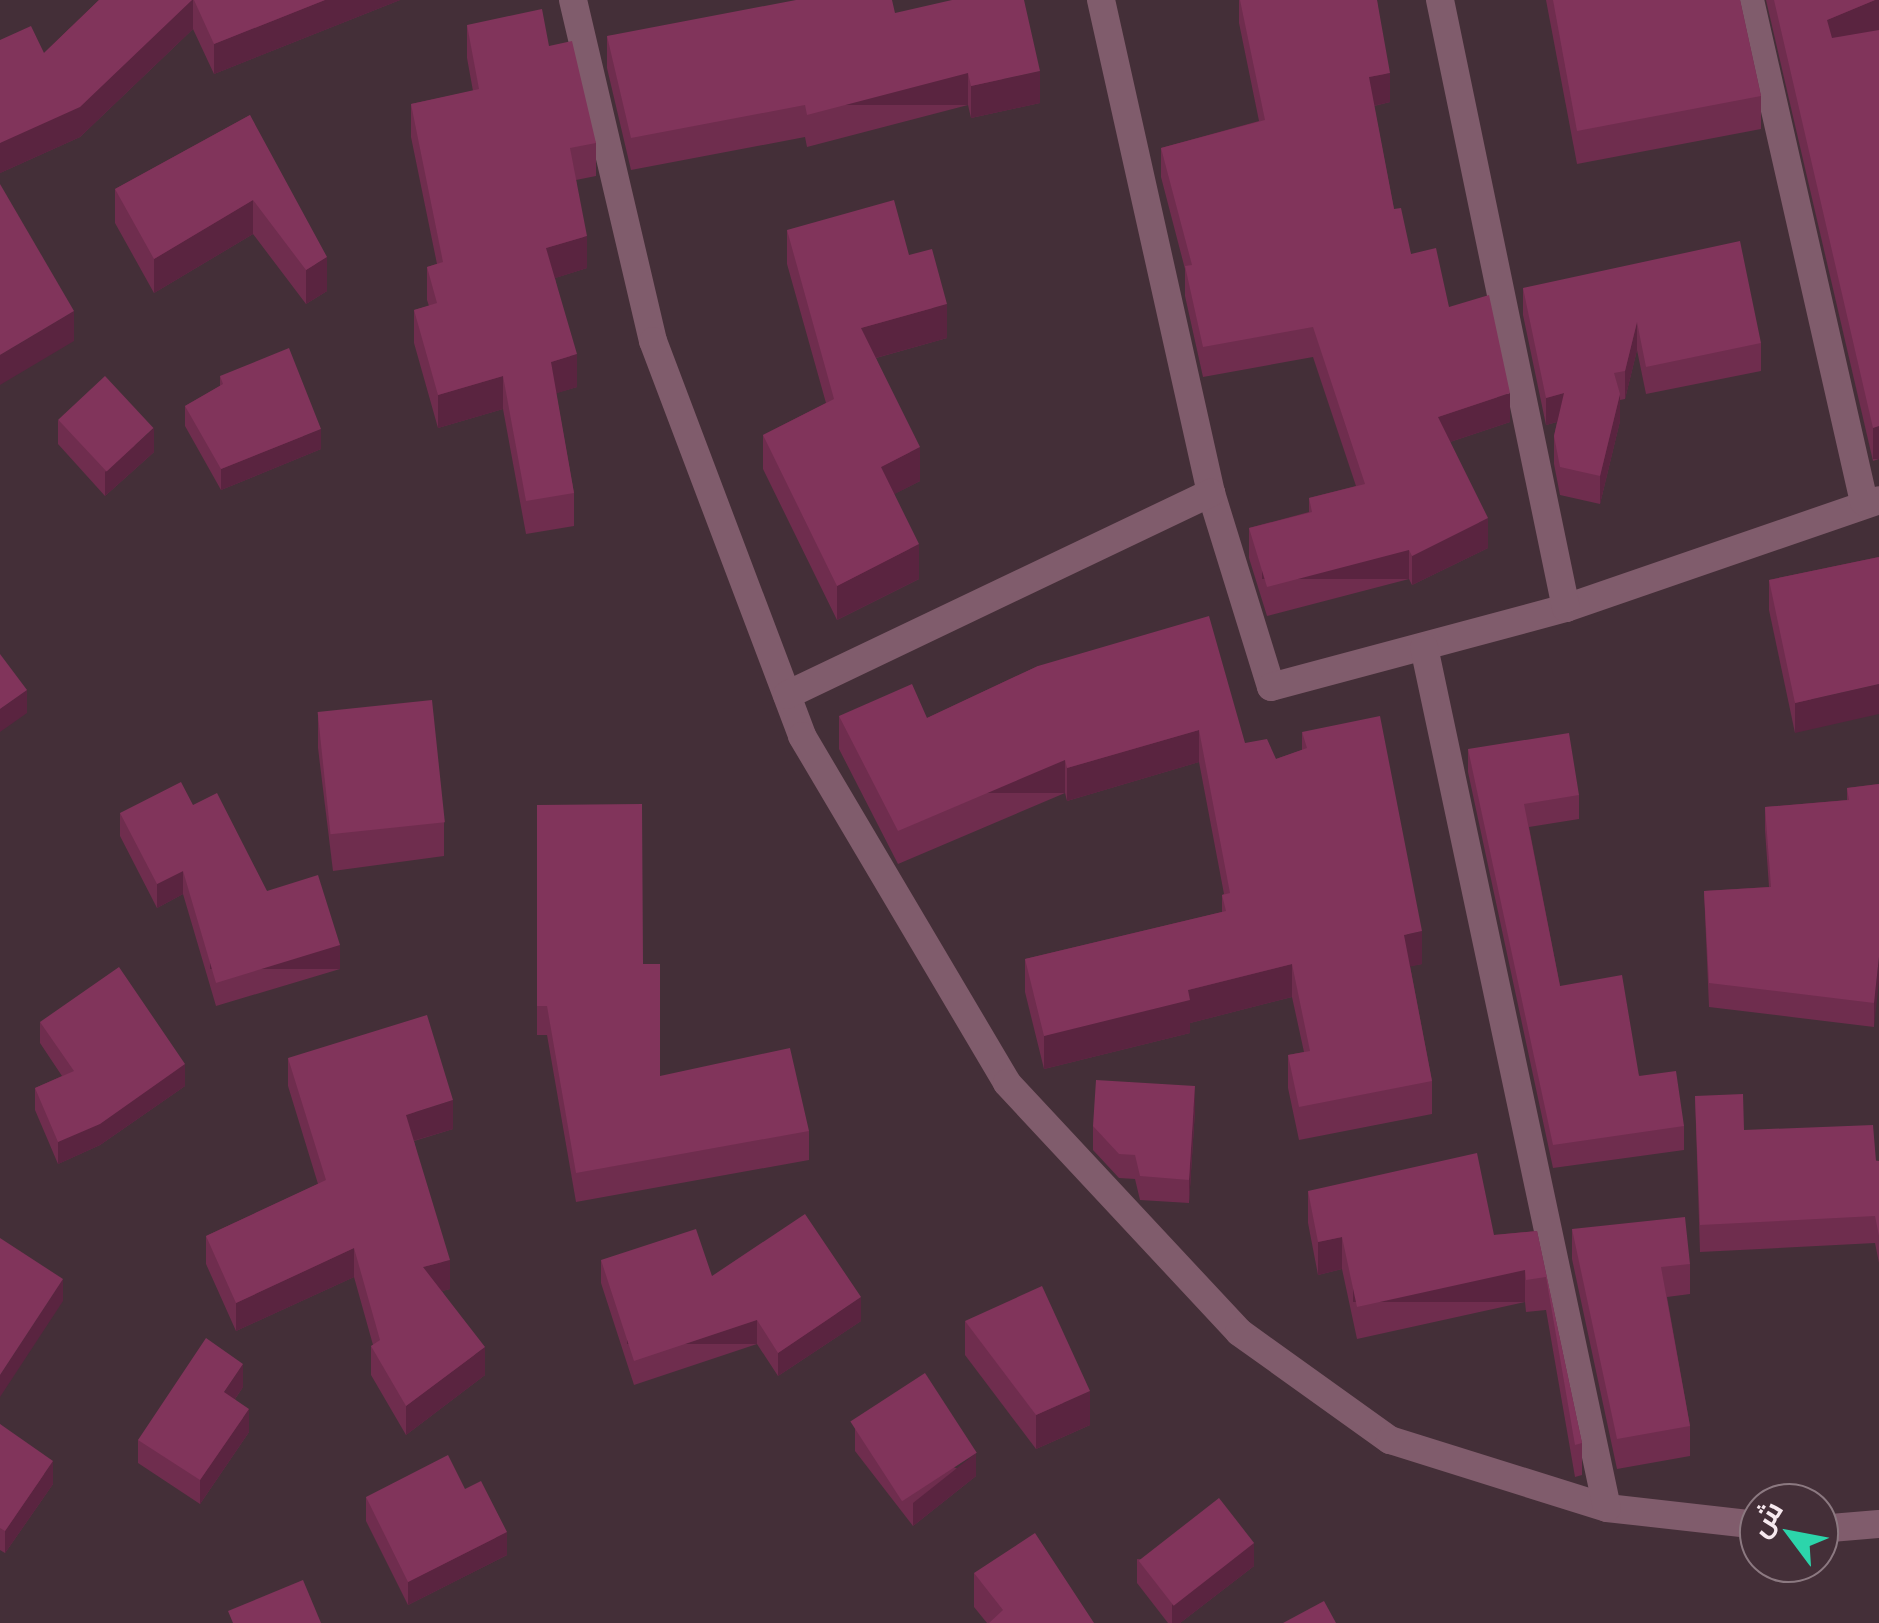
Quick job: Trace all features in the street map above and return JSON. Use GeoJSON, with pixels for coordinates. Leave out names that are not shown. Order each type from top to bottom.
{"type":"FeatureCollection","features":[{"type":"Feature","properties":{"kind":"street"},"geometry":{"type":"LineString","coordinates":[[573,0],[653,341],[802,736],[1007,1083],[1239,1332],[1390,1440],[1607,1508],[1739,1522]]}},
{"type":"Feature","properties":{"kind":"street"},"geometry":{"type":"LineString","coordinates":[[1101,0],[1211,493],[1270,688],[1566,608],[1872,501],[1750,0]]}},
{"type":"Feature","properties":{"kind":"street"},"geometry":{"type":"LineString","coordinates":[[1440,0],[1566,608]]}},
{"type":"Feature","properties":{"kind":"street"},"geometry":{"type":"LineString","coordinates":[[787,695],[1211,493]]}},
{"type":"Feature","properties":{"kind":"street"},"geometry":{"type":"LineString","coordinates":[[1424,648],[1607,1508]]}},
{"type":"Feature","properties":{"kind":"street"},"geometry":{"type":"LineString","coordinates":[[1839,1527],[1879,1524]]}},
{"type":"Feature","properties":{"kind":"building"},"geometry":{"type":"Polygon","coordinates":[[[99,0],[192,0],[80,107],[0,143],[0,40],[31,26],[44,53],[99,0]]]}},
{"type":"Feature","properties":{"kind":"building"},"geometry":{"type":"Polygon","coordinates":[[[194,0],[325,0],[214,44],[194,0]]]}},
{"type":"Feature","properties":{"kind":"building"},"geometry":{"type":"Polygon","coordinates":[[[796,0],[892,0],[895,13],[952,0],[1024,0],[1040,71],[971,86],[968,73],[807,115],[805,105],[631,138],[607,36],[796,0]]]}},
{"type":"Feature","properties":{"kind":"building"},"geometry":{"type":"Polygon","coordinates":[[[1240,0],[1377,0],[1390,73],[1369,77],[1394,209],[1401,208],[1411,254],[1436,248],[1449,307],[1489,295],[1510,393],[1438,417],[1488,518],[1412,556],[1409,550],[1267,587],[1249,528],[1312,512],[1309,498],[1365,484],[1313,327],[1203,347],[1185,266],[1192,265],[1161,148],[1265,120],[1240,0]]]}},
{"type":"Feature","properties":{"kind":"building"},"geometry":{"type":"Polygon","coordinates":[[[1553,0],[1740,0],[1761,96],[1577,131],[1553,0]]]}},
{"type":"Feature","properties":{"kind":"building"},"geometry":{"type":"Polygon","coordinates":[[[1774,0],[1875,0],[1827,20],[1832,38],[1879,30],[1879,426],[1873,428],[1774,0]]]}},
{"type":"Feature","properties":{"kind":"building"},"geometry":{"type":"Polygon","coordinates":[[[542,9],[549,46],[572,41],[596,143],[570,148],[587,236],[546,248],[577,354],[551,362],[574,493],[526,501],[503,376],[438,395],[414,310],[437,303],[427,267],[443,262],[411,104],[479,89],[467,25],[542,9]]]}},
{"type":"Feature","properties":{"kind":"building"},"geometry":{"type":"Polygon","coordinates":[[[250,115],[327,257],[306,270],[253,200],[154,259],[115,189],[250,115]]]}},
{"type":"Feature","properties":{"kind":"building"},"geometry":{"type":"Polygon","coordinates":[[[0,184],[74,311],[0,355],[0,184]]]}},
{"type":"Feature","properties":{"kind":"building"},"geometry":{"type":"Polygon","coordinates":[[[894,200],[909,255],[932,249],[947,304],[861,328],[920,447],[881,467],[919,544],[837,586],[763,435],[834,399],[787,230],[894,200]]]}},
{"type":"Feature","properties":{"kind":"building"},"geometry":{"type":"Polygon","coordinates":[[[1740,241],[1761,343],[1646,367],[1637,322],[1625,371],[1614,373],[1620,394],[1600,476],[1560,467],[1554,436],[1564,393],[1546,398],[1523,288],[1740,241]]]}},
{"type":"Feature","properties":{"kind":"building"},"geometry":{"type":"Polygon","coordinates":[[[289,348],[321,429],[221,469],[185,406],[223,384],[220,376],[289,348]]]}},
{"type":"Feature","properties":{"kind":"building"},"geometry":{"type":"Polygon","coordinates":[[[105,376],[153,428],[107,472],[58,420],[105,376]]]}},
{"type":"Feature","properties":{"kind":"building"},"geometry":{"type":"Polygon","coordinates":[[[1879,557],[1879,684],[1795,703],[1769,580],[1879,557]]]}},
{"type":"Feature","properties":{"kind":"building"},"geometry":{"type":"Polygon","coordinates":[[[1209,616],[1245,743],[1267,739],[1276,759],[1307,748],[1302,732],[1380,716],[1422,931],[1404,935],[1432,1081],[1299,1107],[1288,1055],[1310,1051],[1292,964],[1188,990],[1190,1000],[1044,1036],[1025,959],[1226,911],[1222,895],[1230,893],[1199,730],[1067,768],[1065,760],[898,831],[839,716],[912,684],[927,718],[1038,666],[1209,616]]]}},
{"type":"Feature","properties":{"kind":"building"},"geometry":{"type":"Polygon","coordinates":[[[0,654],[27,690],[0,709],[0,654]]]}},
{"type":"Feature","properties":{"kind":"building"},"geometry":{"type":"Polygon","coordinates":[[[432,700],[445,822],[330,834],[318,712],[432,700]]]}},
{"type":"Feature","properties":{"kind":"building"},"geometry":{"type":"Polygon","coordinates":[[[1569,733],[1579,795],[1524,804],[1560,986],[1622,975],[1639,1076],[1676,1071],[1684,1126],[1553,1145],[1468,749],[1569,733]]]}},
{"type":"Feature","properties":{"kind":"building"},"geometry":{"type":"Polygon","coordinates":[[[181,782],[193,805],[217,793],[267,891],[318,875],[340,945],[216,983],[183,871],[157,884],[120,813],[181,782]]]}},
{"type":"Feature","properties":{"kind":"building"},"geometry":{"type":"Polygon","coordinates":[[[1879,784],[1879,957],[1874,1003],[1709,983],[1704,891],[1771,887],[1765,807],[1849,800],[1847,788],[1879,784]]]}},
{"type":"Feature","properties":{"kind":"building"},"geometry":{"type":"Polygon","coordinates":[[[642,804],[643,964],[660,964],[660,1076],[790,1048],[809,1131],[576,1173],[547,1006],[537,1006],[537,805],[642,804]]]}},
{"type":"Feature","properties":{"kind":"building"},"geometry":{"type":"Polygon","coordinates":[[[119,967],[185,1064],[100,1124],[58,1142],[35,1088],[74,1071],[40,1022],[119,967]]]}},
{"type":"Feature","properties":{"kind":"building"},"geometry":{"type":"Polygon","coordinates":[[[427,1015],[453,1100],[406,1115],[450,1260],[423,1267],[485,1347],[406,1406],[371,1346],[380,1340],[354,1248],[236,1303],[206,1236],[326,1180],[288,1058],[427,1015]]]}},
{"type":"Feature","properties":{"kind":"building"},"geometry":{"type":"Polygon","coordinates":[[[1096,1080],[1195,1086],[1189,1180],[1140,1176],[1135,1155],[1119,1154],[1093,1126],[1096,1080]]]}},
{"type":"Feature","properties":{"kind":"building"},"geometry":{"type":"Polygon","coordinates":[[[1743,1094],[1744,1130],[1873,1125],[1879,1161],[1879,1236],[1875,1216],[1700,1225],[1695,1096],[1743,1094]]]}},
{"type":"Feature","properties":{"kind":"building"},"geometry":{"type":"Polygon","coordinates":[[[1477,1153],[1494,1235],[1537,1231],[1582,1443],[1575,1445],[1546,1277],[1526,1280],[1525,1270],[1357,1307],[1342,1237],[1318,1242],[1308,1191],[1477,1153]]]}},
{"type":"Feature","properties":{"kind":"building"},"geometry":{"type":"Polygon","coordinates":[[[805,1214],[861,1297],[778,1353],[757,1320],[634,1361],[601,1260],[696,1229],[712,1276],[805,1214]]]}},
{"type":"Feature","properties":{"kind":"building"},"geometry":{"type":"Polygon","coordinates":[[[1685,1217],[1690,1264],[1661,1267],[1690,1426],[1617,1439],[1572,1229],[1685,1217]]]}},
{"type":"Feature","properties":{"kind":"building"},"geometry":{"type":"Polygon","coordinates":[[[0,1238],[63,1279],[0,1375],[0,1238]]]}},
{"type":"Feature","properties":{"kind":"building"},"geometry":{"type":"Polygon","coordinates":[[[1042,1286],[1090,1391],[1036,1415],[965,1321],[1042,1286]]]}},
{"type":"Feature","properties":{"kind":"building"},"geometry":{"type":"Polygon","coordinates":[[[206,1338],[243,1364],[224,1392],[249,1409],[200,1480],[138,1440],[206,1338]]]}},
{"type":"Feature","properties":{"kind":"building"},"geometry":{"type":"Polygon","coordinates":[[[925,1373],[977,1453],[902,1501],[850,1421],[925,1373]]]}},
{"type":"Feature","properties":{"kind":"building"},"geometry":{"type":"Polygon","coordinates":[[[0,1424],[53,1461],[5,1531],[0,1528],[0,1424]]]}},
{"type":"Feature","properties":{"kind":"building"},"geometry":{"type":"Polygon","coordinates":[[[448,1455],[465,1489],[481,1481],[507,1532],[408,1582],[366,1497],[448,1455]]]}},
{"type":"Feature","properties":{"kind":"building"},"geometry":{"type":"Polygon","coordinates":[[[1219,1498],[1254,1543],[1174,1606],[1139,1561],[1219,1498]]]}},
{"type":"Feature","properties":{"kind":"building"},"geometry":{"type":"Polygon","coordinates":[[[1035,1533],[1094,1623],[989,1623],[1003,1610],[974,1573],[1035,1533]]]}},
{"type":"Feature","properties":{"kind":"building"},"geometry":{"type":"Polygon","coordinates":[[[303,1580],[321,1623],[233,1623],[228,1611],[303,1580]]]}},
{"type":"Feature","properties":{"kind":"building"},"geometry":{"type":"Polygon","coordinates":[[[1324,1601],[1336,1623],[1283,1623],[1324,1601]]]}}]}
